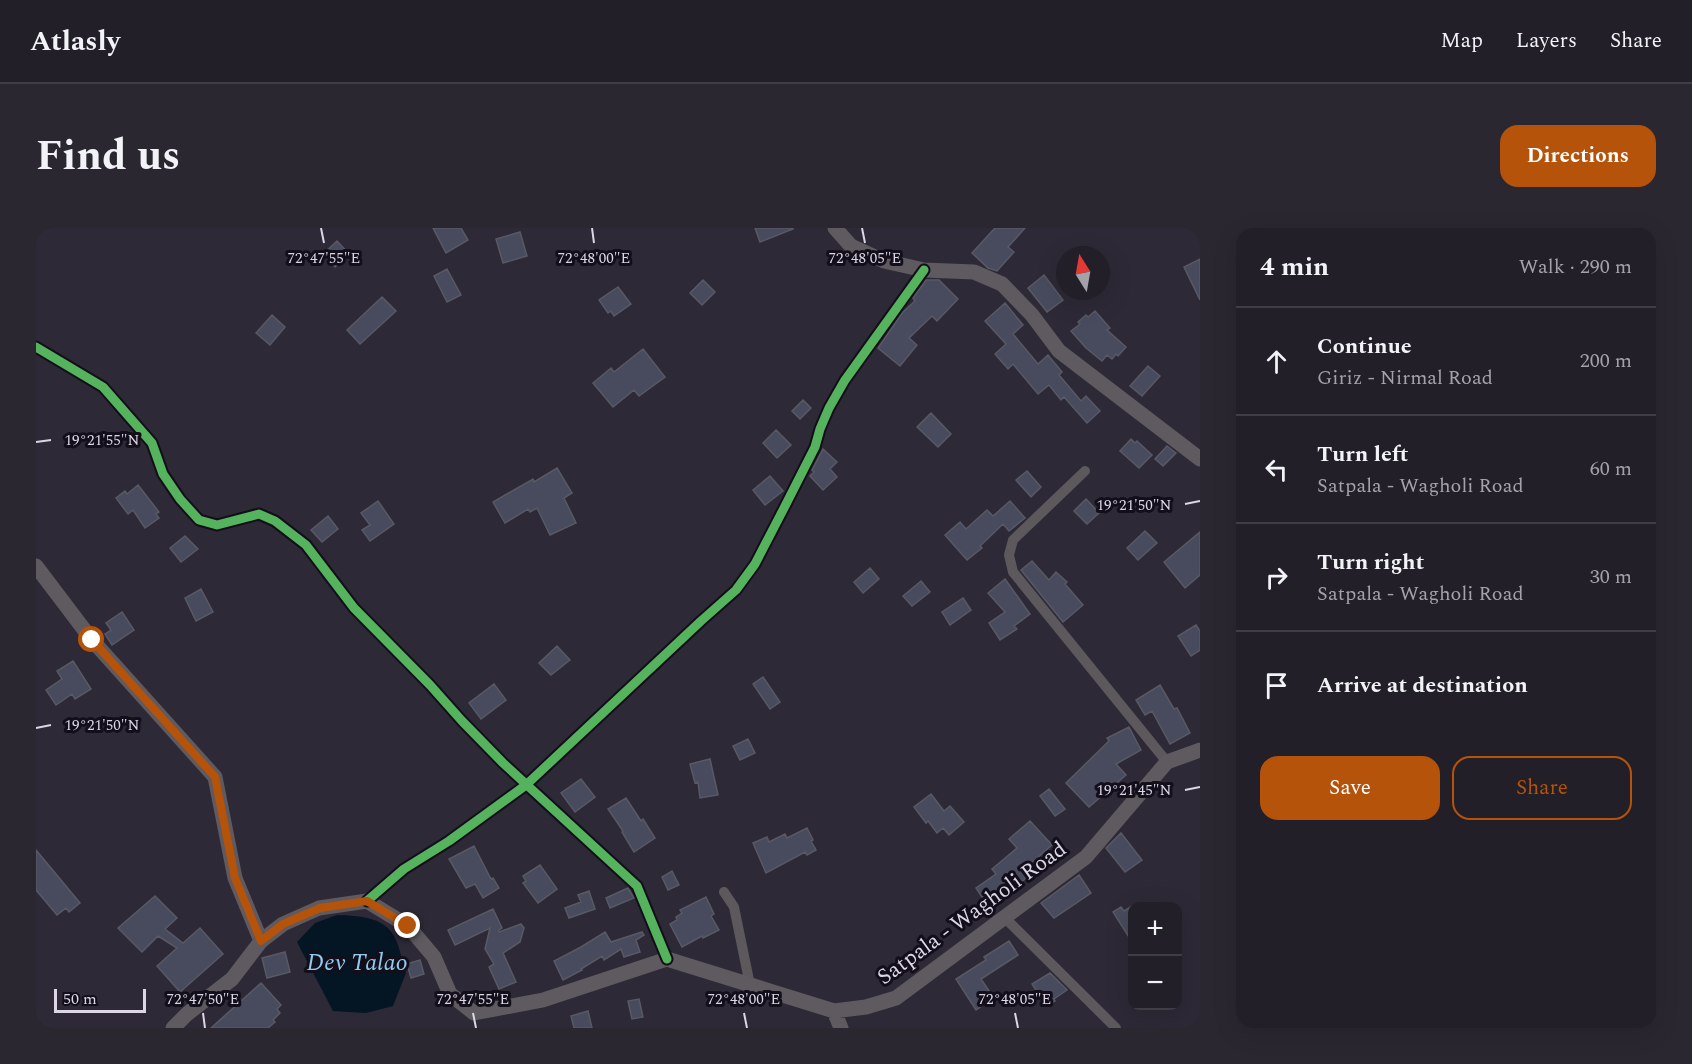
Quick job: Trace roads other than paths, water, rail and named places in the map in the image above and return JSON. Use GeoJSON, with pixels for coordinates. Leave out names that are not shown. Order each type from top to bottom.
{"type":"FeatureCollection","features":[{"type":"Feature","properties":{"kind":"main road"},"geometry":{"type":"LineString","coordinates":[[836,228],[851,246],[884,261],[924,270],[974,272],[1002,284],[1032,315],[1059,351],[1200,459]]}},
{"type":"Feature","properties":{"kind":"main road"},"geometry":{"type":"LineString","coordinates":[[36,566],[92,640],[215,777],[235,878],[261,941]]}},
{"type":"Feature","properties":{"kind":"main road","name":"Satpala - Wagholi Road"},"geometry":{"type":"LineString","coordinates":[[667,959],[834,1011],[866,1007],[897,998],[1086,857],[1167,762],[1200,750]]}},
{"type":"Feature","properties":{"kind":"main road"},"geometry":{"type":"LineString","coordinates":[[173,1028],[187,1014],[232,979],[261,941],[283,924],[320,908],[367,901],[408,926],[434,957],[450,994],[474,1013],[543,1000],[667,959]]}},
{"type":"Feature","properties":{"kind":"main road"},"geometry":{"type":"LineString","coordinates":[[834,1011],[841,1028]]}},
{"type":"Feature","properties":{"kind":"street"},"geometry":{"type":"LineString","coordinates":[[367,901],[404,869],[449,841],[526,785],[736,590],[755,564],[814,447],[834,398],[924,270]]}},
{"type":"Feature","properties":{"kind":"street"},"geometry":{"type":"LineString","coordinates":[[36,347],[103,387],[152,443],[164,474],[180,499],[199,520],[217,525],[259,514],[275,521],[306,545],[354,608],[503,764],[637,886],[667,959]]}},
{"type":"Feature","properties":{"kind":"street"},"geometry":{"type":"LineString","coordinates":[[1085,471],[1013,540],[1009,555],[1013,572],[1167,762]]}},
{"type":"Feature","properties":{"kind":"street"},"geometry":{"type":"LineString","coordinates":[[724,892],[734,907],[750,985]]}},
{"type":"Feature","properties":{"kind":"street"},"geometry":{"type":"LineString","coordinates":[[1004,917],[1116,1028]]}},
{"type":"Feature","properties":{"kind":"water","name":"Dev Talao"},"geometry":{"type":"Polygon","coordinates":[[[337,915],[369,918],[383,924],[394,936],[406,973],[393,1006],[366,1013],[333,1011],[297,942],[315,923],[337,915]]]}}]}
